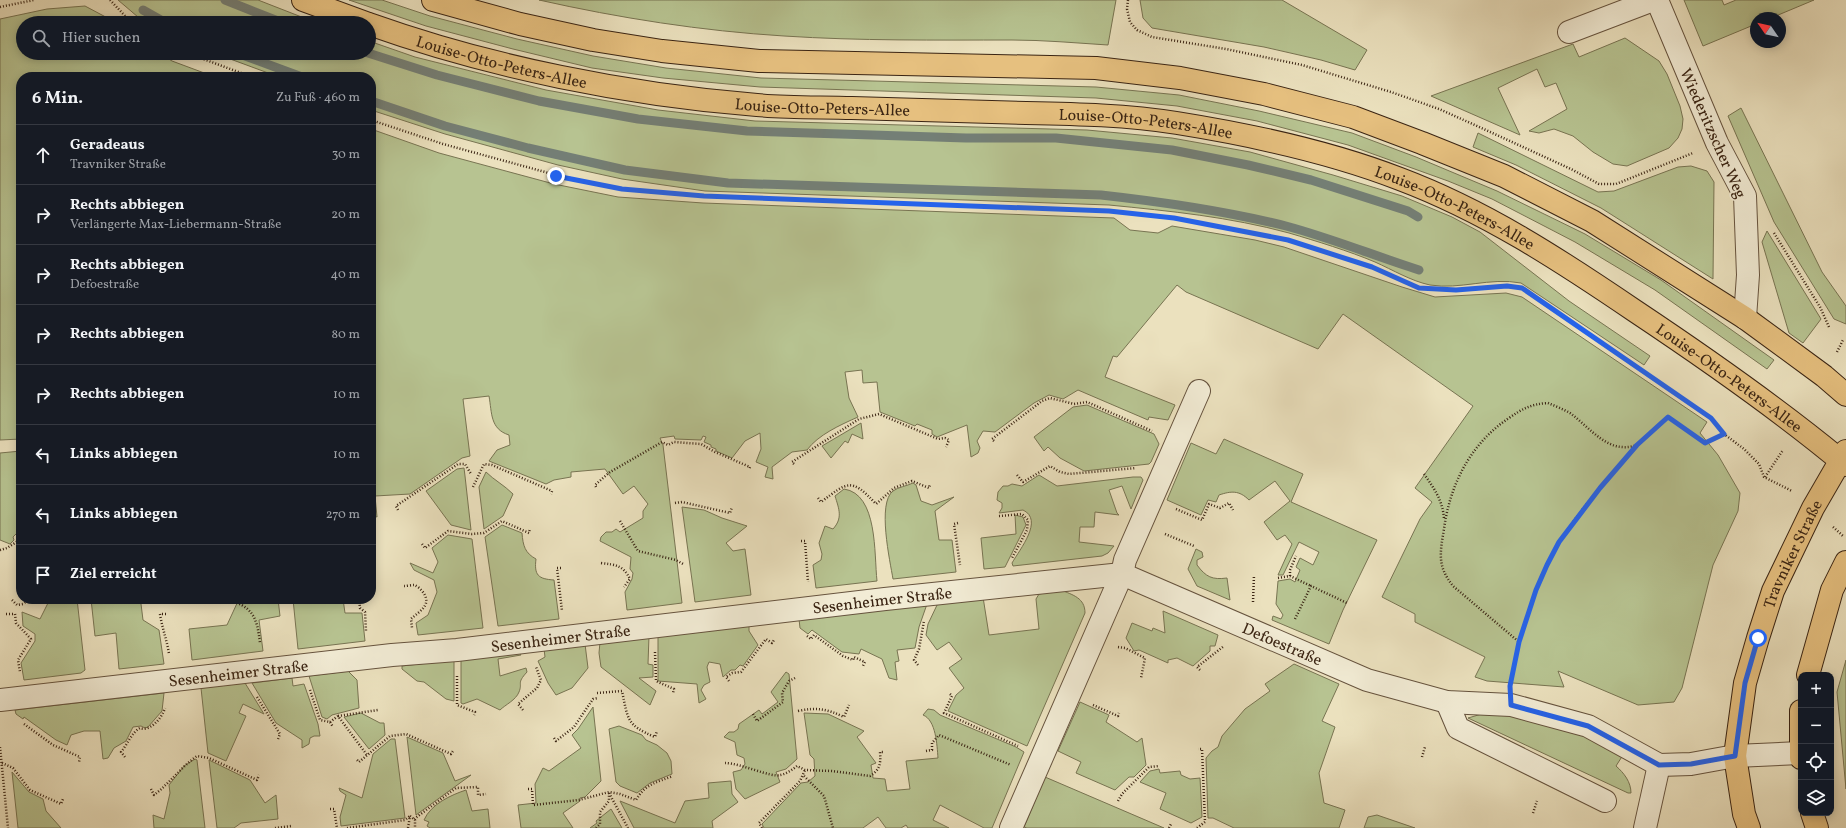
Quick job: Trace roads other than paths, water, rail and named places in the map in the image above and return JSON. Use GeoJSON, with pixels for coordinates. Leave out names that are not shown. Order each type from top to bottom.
{"type":"FeatureCollection","features":[{"type":"Feature","properties":{"kind":"main road"},"geometry":{"type":"LineString","coordinates":[[303,0],[347,16]]}},
{"type":"Feature","properties":{"kind":"main road"},"geometry":{"type":"LineString","coordinates":[[433,0],[520,24],[593,40],[662,51],[759,61],[1096,68],[1180,78],[1264,94],[1353,117],[1504,176],[1592,221],[1745,318],[1824,376],[1846,396]]}},
{"type":"Feature","properties":{"kind":"main road","name":"Louise-Otto-Peters-Allee"},"geometry":{"type":"LineString","coordinates":[[376,26],[420,42],[510,66],[662,95],[758,105],[1093,114],[1174,122],[1251,137],[1343,158],[1404,180],[1484,216],[1568,266],[1686,345],[1844,459]]}},
{"type":"Feature","properties":{"kind":"main road","name":"Travniker Straße"},"geometry":{"type":"LineString","coordinates":[[1749,828],[1744,814],[1735,756],[1745,683],[1773,591],[1813,508],[1844,459]]}},
{"type":"Feature","properties":{"kind":"main road"},"geometry":{"type":"LineString","coordinates":[[1809,672],[1832,590],[1846,562]]}},
{"type":"Feature","properties":{"kind":"main road"},"geometry":{"type":"LineString","coordinates":[[1813,816],[1817,828]]}},
{"type":"Feature","properties":{"kind":"street"},"geometry":{"type":"LineString","coordinates":[[1569,32],[1653,0]]}},
{"type":"Feature","properties":{"kind":"street","name":"Wiederitzscher Weg"},"geometry":{"type":"LineString","coordinates":[[1657,0],[1717,143],[1745,196],[1748,275],[1745,318]]}},
{"type":"Feature","properties":{"kind":"street"},"geometry":{"type":"LineString","coordinates":[[1011,828],[1122,574],[1125,560],[1199,391]]}},
{"type":"Feature","properties":{"kind":"street","name":"Sesenheimer Straße"},"geometry":{"type":"LineString","coordinates":[[0,700],[304,667],[392,655],[457,650],[539,639],[930,594],[1122,574]]}},
{"type":"Feature","properties":{"kind":"street","name":"Defoestraße"},"geometry":{"type":"LineString","coordinates":[[1122,574],[1367,680],[1447,702],[1511,705],[1588,726],[1659,765]]}},
{"type":"Feature","properties":{"kind":"street"},"geometry":{"type":"LineString","coordinates":[[1447,702],[1458,728],[1605,801]]}},
{"type":"Feature","properties":{"kind":"street"},"geometry":{"type":"LineString","coordinates":[[1645,828],[1659,765],[1691,764],[1735,756],[1798,755]]}},
{"type":"Feature","properties":{"kind":"waterway"},"geometry":{"type":"LineString","coordinates":[[225,0],[265,16]]}},
{"type":"Feature","properties":{"kind":"waterway"},"geometry":{"type":"LineString","coordinates":[[143,10],[154,16]]}},
{"type":"Feature","properties":{"kind":"waterway"},"geometry":{"type":"LineString","coordinates":[[376,56],[437,75],[539,101],[638,119],[747,131],[966,138],[1056,138],[1172,150],[1248,165],[1311,180],[1408,211],[1418,217]]}},
{"type":"Feature","properties":{"kind":"waterway"},"geometry":{"type":"LineString","coordinates":[[256,60],[288,72]]}},
{"type":"Feature","properties":{"kind":"waterway"},"geometry":{"type":"LineString","coordinates":[[376,103],[445,126],[528,148],[625,170],[728,183],[1101,195],[1125,198],[1218,211],[1286,226],[1419,270]]}}]}
